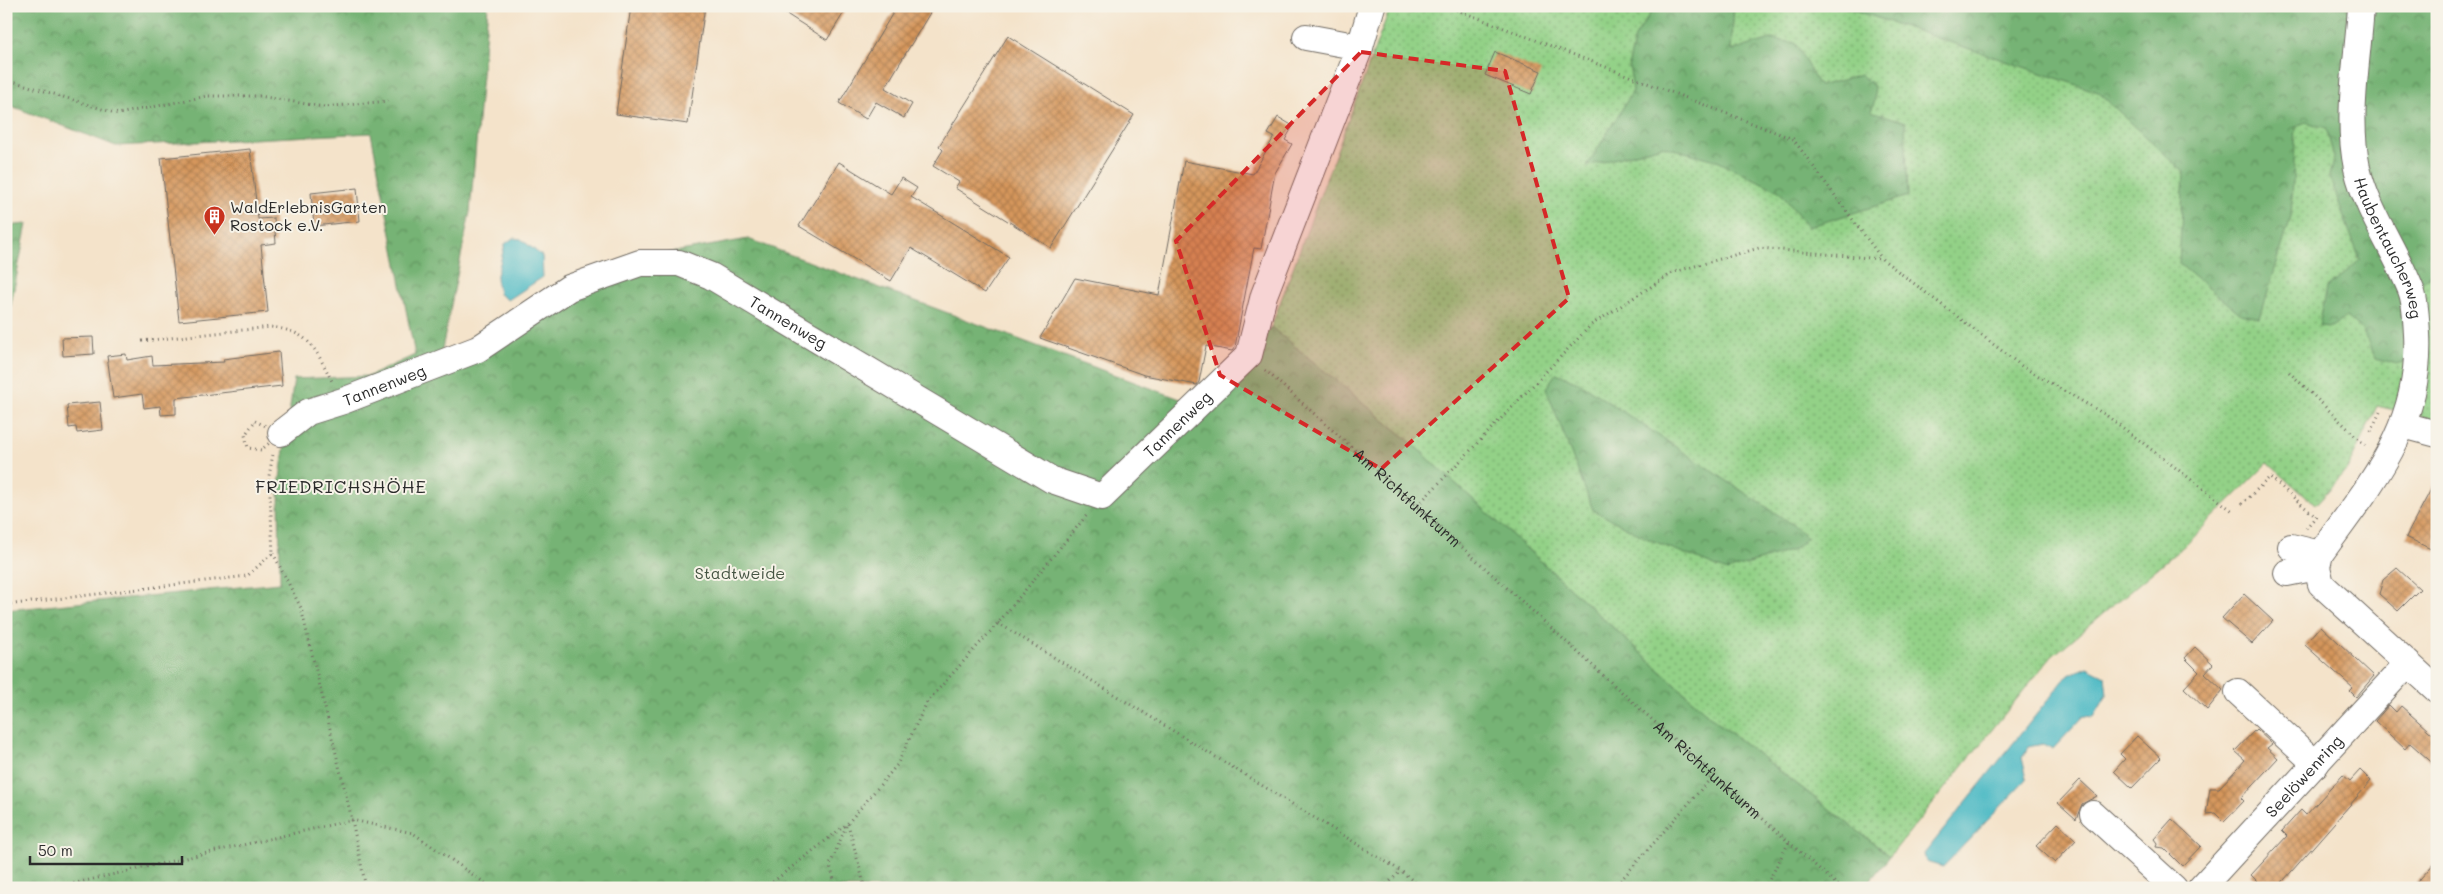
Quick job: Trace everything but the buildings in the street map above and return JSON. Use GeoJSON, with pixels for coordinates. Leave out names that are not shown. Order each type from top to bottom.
{"type":"FeatureCollection","features":[{"type":"Feature","properties":{"kind":"street"},"geometry":{"type":"LineString","coordinates":[[1249,355],[1264,295],[1360,47],[1372,6]]}},
{"type":"Feature","properties":{"kind":"street","name":"Haubentaucherweg"},"geometry":{"type":"LineString","coordinates":[[2319,560],[2386,463],[2404,425],[2418,357],[2416,323],[2411,291],[2369,203],[2358,169],[2352,130],[2361,6]]}},
{"type":"Feature","properties":{"kind":"street"},"geometry":{"type":"LineString","coordinates":[[1306,37],[1360,47]]}},
{"type":"Feature","properties":{"kind":"street","name":"Tannenweg"},"geometry":{"type":"LineString","coordinates":[[278,441],[308,412],[343,402],[478,349],[568,288],[640,263],[679,263],[712,276],[1052,480],[1102,497],[1249,355]]}},
{"type":"Feature","properties":{"kind":"street"},"geometry":{"type":"LineString","coordinates":[[2404,425],[2437,434]]}},
{"type":"Feature","properties":{"kind":"street"},"geometry":{"type":"LineString","coordinates":[[2291,547],[2319,560]]}},
{"type":"Feature","properties":{"kind":"street"},"geometry":{"type":"LineString","coordinates":[[2287,573],[2319,560]]}},
{"type":"Feature","properties":{"kind":"street"},"geometry":{"type":"LineString","coordinates":[[2319,560],[2321,584],[2437,690]]}},
{"type":"Feature","properties":{"kind":"street","name":"Seelöwenring"},"geometry":{"type":"LineString","coordinates":[[2201,888],[2407,664]]}},
{"type":"Feature","properties":{"kind":"street"},"geometry":{"type":"LineString","coordinates":[[2238,692],[2316,764]]}},
{"type":"Feature","properties":{"kind":"street"},"geometry":{"type":"LineString","coordinates":[[2093,814],[2174,888]]}},
{"type":"Feature","properties":{"kind":"path"},"geometry":{"type":"LineString","coordinates":[[1447,6],[1794,139],[1882,259],[2023,367],[2106,415],[2234,512]]}},
{"type":"Feature","properties":{"kind":"path"},"geometry":{"type":"LineString","coordinates":[[6,79],[118,114],[207,96],[259,96],[324,107],[388,101]]}},
{"type":"Feature","properties":{"kind":"path"},"geometry":{"type":"LineString","coordinates":[[1418,506],[1591,325],[1674,272],[1759,248],[1882,259]]}},
{"type":"Feature","properties":{"kind":"path"},"geometry":{"type":"LineString","coordinates":[[142,341],[271,327],[290,330],[312,344],[343,402]]}},
{"type":"Feature","properties":{"kind":"path","name":"Am Richtfunkturm"},"geometry":{"type":"LineString","coordinates":[[1249,355],[1418,506],[1713,776],[1841,888]]}},
{"type":"Feature","properties":{"kind":"path"},"geometry":{"type":"LineString","coordinates":[[2290,372],[2366,445]]}},
{"type":"Feature","properties":{"kind":"path"},"geometry":{"type":"LineString","coordinates":[[2361,453],[2388,392],[2411,398]]}},
{"type":"Feature","properties":{"kind":"path"},"geometry":{"type":"LineString","coordinates":[[278,441],[269,476],[273,553],[300,608],[352,820],[366,888]]}},
{"type":"Feature","properties":{"kind":"path"},"geometry":{"type":"LineString","coordinates":[[2242,504],[2270,477],[2316,517]]}},
{"type":"Feature","properties":{"kind":"path"},"geometry":{"type":"LineString","coordinates":[[765,888],[847,824],[896,765],[927,702],[998,622],[1102,497]]}},
{"type":"Feature","properties":{"kind":"path"},"geometry":{"type":"LineString","coordinates":[[2291,547],[2321,510]]}},
{"type":"Feature","properties":{"kind":"path"},"geometry":{"type":"LineString","coordinates":[[6,605],[247,576],[273,553]]}},
{"type":"Feature","properties":{"kind":"path"},"geometry":{"type":"LineString","coordinates":[[998,622],[1401,871],[1422,888]]}},
{"type":"Feature","properties":{"kind":"path"},"geometry":{"type":"LineString","coordinates":[[1614,888],[1713,776]]}},
{"type":"Feature","properties":{"kind":"path"},"geometry":{"type":"LineString","coordinates":[[54,888],[352,820],[412,832],[492,888]]}},
{"type":"Feature","properties":{"kind":"path"},"geometry":{"type":"LineString","coordinates":[[836,888],[830,865],[847,824]]}},
{"type":"Feature","properties":{"kind":"path"},"geometry":{"type":"LineString","coordinates":[[847,824],[866,888]]}},
{"type":"Feature","properties":{"kind":"path"},"geometry":{"type":"LineString","coordinates":[[1765,888],[1789,842]]}},
{"type":"Feature","properties":{"kind":"path"},"geometry":{"type":"LineString","coordinates":[[1383,888],[1401,871]]}},
{"type":"Feature","properties":{"kind":"highlighted area"},"geometry":{"type":"Polygon","coordinates":[[[1361,52],[1505,71],[1569,298],[1381,469],[1220,375],[1176,241],[1361,52]]]}},
{"type":"Feature","properties":{"kind":"green space","name":"Stadtweide"},"geometry":{"type":"Polygon","coordinates":[[[6,6],[488,6],[470,212],[441,354],[531,319],[669,253],[748,239],[1191,403],[1249,355],[1271,327],[1407,439],[1714,720],[1890,856],[1864,888],[6,888],[6,610],[280,583],[279,485],[294,379],[369,376],[415,355],[371,133],[116,146],[6,104],[6,6]]]}},
{"type":"Feature","properties":{"kind":"green space"},"geometry":{"type":"Polygon","coordinates":[[[1416,6],[2437,6],[2437,420],[2377,406],[2347,470],[2315,505],[2268,463],[2185,545],[2049,659],[1890,856],[1714,720],[1407,439],[1271,327],[1390,8],[1410,14],[1416,6]]]}},
{"type":"Feature","properties":{"kind":"green space"},"geometry":{"type":"Polygon","coordinates":[[[1655,6],[1734,6],[1731,51],[1771,39],[1795,43],[1819,86],[1861,75],[1874,86],[1875,100],[1871,111],[1905,122],[1908,196],[1808,227],[1779,191],[1715,160],[1662,146],[1587,166],[1633,91],[1629,63],[1635,37],[1655,6]]]}},
{"type":"Feature","properties":{"kind":"green space"},"geometry":{"type":"Polygon","coordinates":[[[1834,6],[2345,6],[2360,25],[2381,6],[2437,6],[2437,270],[2411,291],[2418,357],[2397,364],[2376,358],[2362,330],[2347,317],[2331,327],[2319,326],[2327,288],[2360,260],[2329,176],[2334,157],[2326,128],[2306,122],[2296,126],[2291,217],[2260,318],[2241,314],[2179,264],[2184,172],[2098,92],[1848,8],[1834,6]]]}},
{"type":"Feature","properties":{"kind":"green space"},"geometry":{"type":"Polygon","coordinates":[[[27,224],[6,329],[6,226],[27,224]]]}},
{"type":"Feature","properties":{"kind":"green space"},"geometry":{"type":"Polygon","coordinates":[[[1556,373],[1578,382],[1792,524],[1807,538],[1793,550],[1727,571],[1646,538],[1593,510],[1546,388],[1556,373]]]}},
{"type":"Feature","properties":{"kind":"water"},"geometry":{"type":"Polygon","coordinates":[[[513,238],[521,239],[542,256],[543,277],[508,300],[499,294],[496,279],[505,244],[513,238]]]}},
{"type":"Feature","properties":{"kind":"water"},"geometry":{"type":"Polygon","coordinates":[[[2087,667],[2105,676],[2107,695],[2094,717],[2084,716],[2053,749],[2043,744],[2028,747],[2022,758],[2027,779],[1943,867],[1926,862],[1924,854],[2068,675],[2087,667]]]}},
{"type":"Feature","properties":{"kind":"place","name":"WaldErlebnisGarten Rostock e.V."},"geometry":{"type":"Point","coordinates":[214,235]}},
{"type":"Feature","properties":{"kind":"district","name":"FRIEDRICHSHÖHE"},"geometry":{"type":"Point","coordinates":[341,487]}}]}
